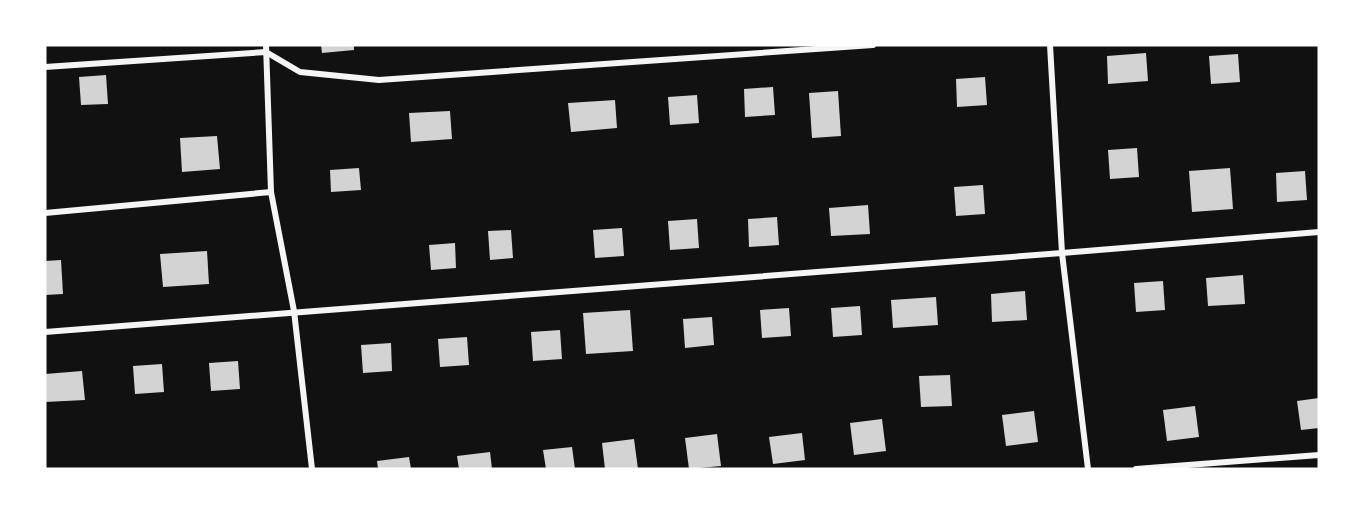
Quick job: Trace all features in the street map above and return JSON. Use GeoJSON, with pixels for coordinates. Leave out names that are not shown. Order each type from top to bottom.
{"type":"FeatureCollection","features":[{"type":"Feature","properties":{"kind":"street"},"geometry":{"type":"LineString","coordinates":[[45,67],[266,48],[300,72],[380,80],[873,45]]}},
{"type":"Feature","properties":{"kind":"street"},"geometry":{"type":"LineString","coordinates":[[1050,45],[1062,253],[1088,469]]}},
{"type":"Feature","properties":{"kind":"street"},"geometry":{"type":"LineString","coordinates":[[266,48],[272,192],[294,311],[312,469]]}},
{"type":"Feature","properties":{"kind":"street"},"geometry":{"type":"LineString","coordinates":[[45,213],[272,192]]}},
{"type":"Feature","properties":{"kind":"street"},"geometry":{"type":"LineString","coordinates":[[45,332],[1319,232]]}},
{"type":"Feature","properties":{"kind":"street"},"geometry":{"type":"LineString","coordinates":[[1136,469],[1319,456]]}},
{"type":"Feature","properties":{"kind":"building"},"geometry":{"type":"Polygon","coordinates":[[[321,45],[354,45],[354,50],[322,53],[321,45]]]}},
{"type":"Feature","properties":{"kind":"building"},"geometry":{"type":"Polygon","coordinates":[[[1146,53],[1148,81],[1108,84],[1107,56],[1146,53]]]}},
{"type":"Feature","properties":{"kind":"building"},"geometry":{"type":"Polygon","coordinates":[[[1238,54],[1240,82],[1211,84],[1209,56],[1238,54]]]}},
{"type":"Feature","properties":{"kind":"building"},"geometry":{"type":"Polygon","coordinates":[[[106,75],[108,104],[81,105],[79,77],[106,75]]]}},
{"type":"Feature","properties":{"kind":"building"},"geometry":{"type":"Polygon","coordinates":[[[985,77],[987,105],[957,107],[956,79],[985,77]]]}},
{"type":"Feature","properties":{"kind":"building"},"geometry":{"type":"Polygon","coordinates":[[[773,87],[775,115],[745,117],[744,89],[773,87]]]}},
{"type":"Feature","properties":{"kind":"building"},"geometry":{"type":"Polygon","coordinates":[[[838,91],[841,136],[812,138],[809,93],[838,91]]]}},
{"type":"Feature","properties":{"kind":"building"},"geometry":{"type":"Polygon","coordinates":[[[697,95],[699,123],[670,125],[668,97],[697,95]]]}},
{"type":"Feature","properties":{"kind":"building"},"geometry":{"type":"Polygon","coordinates":[[[615,100],[617,128],[571,132],[568,103],[615,100]]]}},
{"type":"Feature","properties":{"kind":"building"},"geometry":{"type":"Polygon","coordinates":[[[450,111],[452,139],[411,142],[409,113],[450,111]]]}},
{"type":"Feature","properties":{"kind":"building"},"geometry":{"type":"Polygon","coordinates":[[[217,136],[220,169],[182,172],[180,138],[217,136]]]}},
{"type":"Feature","properties":{"kind":"building"},"geometry":{"type":"Polygon","coordinates":[[[1137,148],[1139,177],[1110,179],[1108,150],[1137,148]]]}},
{"type":"Feature","properties":{"kind":"building"},"geometry":{"type":"Polygon","coordinates":[[[359,168],[361,190],[331,192],[330,170],[359,168]]]}},
{"type":"Feature","properties":{"kind":"building"},"geometry":{"type":"Polygon","coordinates":[[[1230,168],[1233,209],[1192,212],[1189,171],[1230,168]]]}},
{"type":"Feature","properties":{"kind":"building"},"geometry":{"type":"Polygon","coordinates":[[[1305,171],[1307,200],[1277,202],[1276,173],[1305,171]]]}},
{"type":"Feature","properties":{"kind":"building"},"geometry":{"type":"Polygon","coordinates":[[[983,185],[985,214],[956,216],[954,187],[983,185]]]}},
{"type":"Feature","properties":{"kind":"building"},"geometry":{"type":"Polygon","coordinates":[[[868,205],[870,234],[831,236],[829,208],[868,205]]]}},
{"type":"Feature","properties":{"kind":"building"},"geometry":{"type":"Polygon","coordinates":[[[777,217],[779,245],[749,247],[748,219],[777,217]]]}},
{"type":"Feature","properties":{"kind":"building"},"geometry":{"type":"Polygon","coordinates":[[[697,219],[699,248],[670,250],[668,221],[697,219]]]}},
{"type":"Feature","properties":{"kind":"building"},"geometry":{"type":"Polygon","coordinates":[[[622,228],[624,256],[595,258],[593,230],[622,228]]]}},
{"type":"Feature","properties":{"kind":"building"},"geometry":{"type":"Polygon","coordinates":[[[511,230],[513,258],[490,260],[488,231],[511,230]]]}},
{"type":"Feature","properties":{"kind":"building"},"geometry":{"type":"Polygon","coordinates":[[[455,243],[456,268],[431,270],[429,245],[455,243]]]}},
{"type":"Feature","properties":{"kind":"building"},"geometry":{"type":"Polygon","coordinates":[[[207,251],[209,284],[163,287],[160,254],[207,251]]]}},
{"type":"Feature","properties":{"kind":"building"},"geometry":{"type":"Polygon","coordinates":[[[61,260],[63,294],[45,295],[45,261],[61,260]]]}},
{"type":"Feature","properties":{"kind":"building"},"geometry":{"type":"Polygon","coordinates":[[[1243,275],[1245,304],[1208,306],[1206,278],[1243,275]]]}},
{"type":"Feature","properties":{"kind":"building"},"geometry":{"type":"Polygon","coordinates":[[[1163,281],[1165,310],[1136,312],[1134,283],[1163,281]]]}},
{"type":"Feature","properties":{"kind":"building"},"geometry":{"type":"Polygon","coordinates":[[[1025,291],[1027,320],[992,322],[991,294],[1025,291]]]}},
{"type":"Feature","properties":{"kind":"building"},"geometry":{"type":"Polygon","coordinates":[[[936,297],[938,325],[893,328],[891,300],[936,297]]]}},
{"type":"Feature","properties":{"kind":"building"},"geometry":{"type":"Polygon","coordinates":[[[860,306],[862,335],[833,337],[831,308],[860,306]]]}},
{"type":"Feature","properties":{"kind":"building"},"geometry":{"type":"Polygon","coordinates":[[[789,308],[791,336],[762,338],[760,310],[789,308]]]}},
{"type":"Feature","properties":{"kind":"building"},"geometry":{"type":"Polygon","coordinates":[[[630,310],[633,351],[586,354],[583,313],[630,310]]]}},
{"type":"Feature","properties":{"kind":"building"},"geometry":{"type":"Polygon","coordinates":[[[712,317],[714,345],[685,348],[683,319],[712,317]]]}},
{"type":"Feature","properties":{"kind":"building"},"geometry":{"type":"Polygon","coordinates":[[[560,330],[562,359],[533,361],[531,332],[560,330]]]}},
{"type":"Feature","properties":{"kind":"building"},"geometry":{"type":"Polygon","coordinates":[[[467,337],[469,365],[440,367],[438,339],[467,337]]]}},
{"type":"Feature","properties":{"kind":"building"},"geometry":{"type":"Polygon","coordinates":[[[391,343],[392,371],[363,373],[361,345],[391,343]]]}},
{"type":"Feature","properties":{"kind":"building"},"geometry":{"type":"Polygon","coordinates":[[[238,361],[240,389],[211,391],[209,363],[238,361]]]}},
{"type":"Feature","properties":{"kind":"building"},"geometry":{"type":"Polygon","coordinates":[[[162,364],[164,392],[135,394],[133,366],[162,364]]]}},
{"type":"Feature","properties":{"kind":"building"},"geometry":{"type":"Polygon","coordinates":[[[82,371],[85,400],[45,402],[45,374],[82,371]]]}},
{"type":"Feature","properties":{"kind":"building"},"geometry":{"type":"Polygon","coordinates":[[[950,375],[952,406],[921,407],[919,376],[950,375]]]}},
{"type":"Feature","properties":{"kind":"building"},"geometry":{"type":"Polygon","coordinates":[[[1319,398],[1319,428],[1301,430],[1297,401],[1319,398]]]}},
{"type":"Feature","properties":{"kind":"building"},"geometry":{"type":"Polygon","coordinates":[[[1195,406],[1199,437],[1167,441],[1163,410],[1195,406]]]}},
{"type":"Feature","properties":{"kind":"building"},"geometry":{"type":"Polygon","coordinates":[[[1034,411],[1038,442],[1006,446],[1002,415],[1034,411]]]}},
{"type":"Feature","properties":{"kind":"building"},"geometry":{"type":"Polygon","coordinates":[[[882,419],[886,451],[854,455],[850,423],[882,419]]]}},
{"type":"Feature","properties":{"kind":"building"},"geometry":{"type":"Polygon","coordinates":[[[802,433],[805,460],[773,464],[769,437],[802,433]]]}},
{"type":"Feature","properties":{"kind":"building"},"geometry":{"type":"Polygon","coordinates":[[[717,434],[721,466],[689,469],[685,438],[717,434]]]}},
{"type":"Feature","properties":{"kind":"building"},"geometry":{"type":"Polygon","coordinates":[[[634,439],[638,469],[605,469],[602,443],[634,439]]]}},
{"type":"Feature","properties":{"kind":"building"},"geometry":{"type":"Polygon","coordinates":[[[572,447],[575,469],[546,469],[543,450],[572,447]]]}},
{"type":"Feature","properties":{"kind":"building"},"geometry":{"type":"Polygon","coordinates":[[[490,452],[492,469],[459,469],[457,456],[490,452]]]}},
{"type":"Feature","properties":{"kind":"building"},"geometry":{"type":"Polygon","coordinates":[[[409,457],[411,469],[378,469],[377,461],[409,457]]]}}]}
